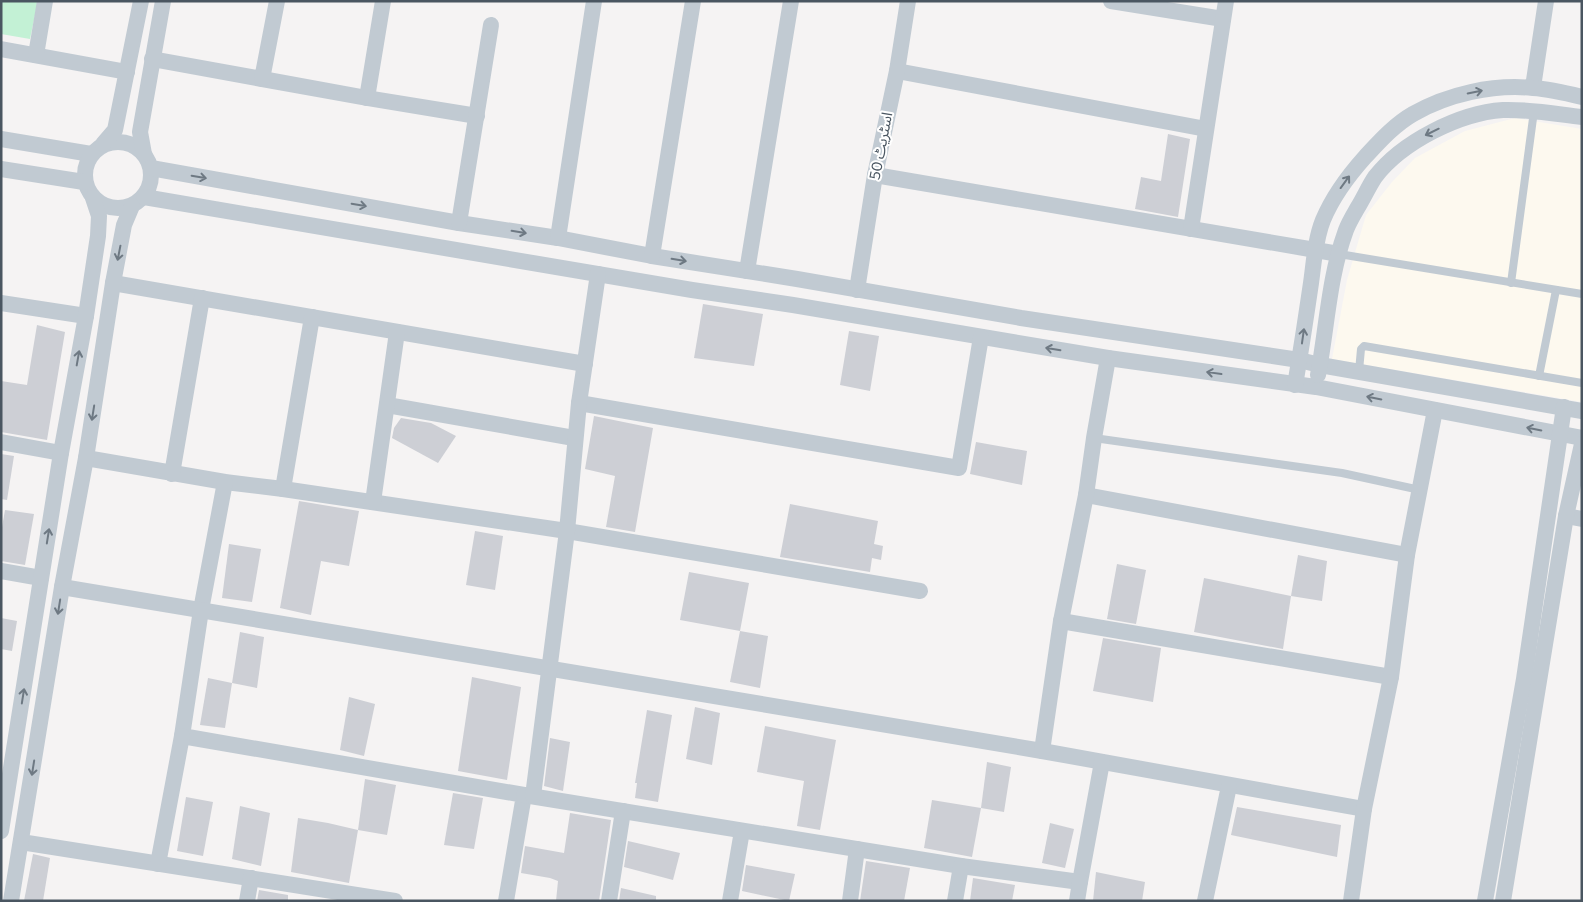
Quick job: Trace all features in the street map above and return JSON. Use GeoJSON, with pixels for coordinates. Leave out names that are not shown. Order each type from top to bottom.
{"type":"FeatureCollection","features":[{"type":"Feature","properties":{"kind":"street"},"geometry":{"type":"LineString","coordinates":[[36,55],[45,1]]}},
{"type":"Feature","properties":{"kind":"street"},"geometry":{"type":"LineString","coordinates":[[1,831],[99,227],[93,198],[84,182],[85,167],[97,149],[115,130],[141,1]]}},
{"type":"Feature","properties":{"kind":"street"},"geometry":{"type":"LineString","coordinates":[[11,901],[62,587],[86,458],[112,284],[124,225],[151,183],[148,161],[140,132],[163,1]]}},
{"type":"Feature","properties":{"kind":"street"},"geometry":{"type":"LineString","coordinates":[[262,79],[277,1]]}},
{"type":"Feature","properties":{"kind":"street"},"geometry":{"type":"LineString","coordinates":[[367,98],[383,1]]}},
{"type":"Feature","properties":{"kind":"street"},"geometry":{"type":"LineString","coordinates":[[558,238],[594,1]]}},
{"type":"Feature","properties":{"kind":"street"},"geometry":{"type":"LineString","coordinates":[[652,256],[693,1]]}},
{"type":"Feature","properties":{"kind":"street"},"geometry":{"type":"LineString","coordinates":[[747,271],[790,1]]}},
{"type":"Feature","properties":{"kind":"street","name":"اسٹریٹ 50"},"geometry":{"type":"LineString","coordinates":[[857,290],[875,175],[897,71],[908,1]]}},
{"type":"Feature","properties":{"kind":"street"},"geometry":{"type":"LineString","coordinates":[[1111,1],[1223,19]]}},
{"type":"Feature","properties":{"kind":"street"},"geometry":{"type":"LineString","coordinates":[[1191,229],[1226,1]]}},
{"type":"Feature","properties":{"kind":"street"},"geometry":{"type":"LineString","coordinates":[[1533,88],[1546,1]]}},
{"type":"Feature","properties":{"kind":"street"},"geometry":{"type":"LineString","coordinates":[[458,223],[491,25]]}},
{"type":"Feature","properties":{"kind":"street"},"geometry":{"type":"LineString","coordinates":[[1,49],[127,72]]}},
{"type":"Feature","properties":{"kind":"street"},"geometry":{"type":"LineString","coordinates":[[152,59],[477,116]]}},
{"type":"Feature","properties":{"kind":"street"},"geometry":{"type":"LineString","coordinates":[[897,71],[1206,129]]}},
{"type":"Feature","properties":{"kind":"street"},"geometry":{"type":"LineString","coordinates":[[1295,384],[1315,250],[1323,221],[1336,194],[1348,177],[1378,143],[1412,115],[1436,103],[1468,93],[1500,87],[1533,88],[1582,97]]}},
{"type":"Feature","properties":{"kind":"street"},"geometry":{"type":"LineString","coordinates":[[1316,387],[1333,282],[1346,228],[1375,177],[1393,159],[1419,139],[1444,126],[1471,116],[1502,110],[1534,111],[1582,118]]}},
{"type":"Feature","properties":{"kind":"street"},"geometry":{"type":"LineString","coordinates":[[1,140],[97,149],[118,141],[133,145],[148,161],[458,223],[558,238],[652,256],[1021,318],[1300,360],[1582,411]]}},
{"type":"Feature","properties":{"kind":"street"},"geometry":{"type":"LineString","coordinates":[[1,169],[84,182]]}},
{"type":"Feature","properties":{"kind":"street"},"geometry":{"type":"LineString","coordinates":[[875,175],[1339,254]]}},
{"type":"Feature","properties":{"kind":"street"},"geometry":{"type":"LineString","coordinates":[[93,198],[105,206],[118,209],[138,201],[793,305],[1108,358],[1316,387],[1582,438]]}},
{"type":"Feature","properties":{"kind":"street"},"geometry":{"type":"LineString","coordinates":[[506,901],[528,796],[550,668],[567,531],[578,403],[598,274]]}},
{"type":"Feature","properties":{"kind":"street"},"geometry":{"type":"LineString","coordinates":[[793,305],[797,279]]}},
{"type":"Feature","properties":{"kind":"street"},"geometry":{"type":"LineString","coordinates":[[112,284],[585,364]]}},
{"type":"Feature","properties":{"kind":"street"},"geometry":{"type":"LineString","coordinates":[[172,474],[202,298]]}},
{"type":"Feature","properties":{"kind":"street"},"geometry":{"type":"LineString","coordinates":[[1,303],[86,316]]}},
{"type":"Feature","properties":{"kind":"street"},"geometry":{"type":"LineString","coordinates":[[283,489],[312,317]]}},
{"type":"Feature","properties":{"kind":"street"},"geometry":{"type":"LineString","coordinates":[[373,502],[397,332]]}},
{"type":"Feature","properties":{"kind":"street"},"geometry":{"type":"LineString","coordinates":[[578,403],[959,468],[981,337]]}},
{"type":"Feature","properties":{"kind":"street"},"geometry":{"type":"LineString","coordinates":[[1042,751],[1060,621],[1086,495],[1108,358]]}},
{"type":"Feature","properties":{"kind":"street"},"geometry":{"type":"LineString","coordinates":[[387,405],[574,438]]}},
{"type":"Feature","properties":{"kind":"street"},"geometry":{"type":"LineString","coordinates":[[1485,901],[1524,679],[1564,407]]}},
{"type":"Feature","properties":{"kind":"street"},"geometry":{"type":"LineString","coordinates":[[1351,901],[1364,809],[1392,677],[1407,555],[1435,410]]}},
{"type":"Feature","properties":{"kind":"street"},"geometry":{"type":"LineString","coordinates":[[1,442],[61,453]]}},
{"type":"Feature","properties":{"kind":"street"},"geometry":{"type":"LineString","coordinates":[[1503,901],[1574,518],[1582,444]]}},
{"type":"Feature","properties":{"kind":"street"},"geometry":{"type":"LineString","coordinates":[[86,458],[172,474],[567,531],[920,591]]}},
{"type":"Feature","properties":{"kind":"street"},"geometry":{"type":"LineString","coordinates":[[158,864],[182,736],[201,610],[225,482]]}},
{"type":"Feature","properties":{"kind":"street"},"geometry":{"type":"LineString","coordinates":[[1086,495],[1407,555]]}},
{"type":"Feature","properties":{"kind":"street"},"geometry":{"type":"LineString","coordinates":[[1,571],[41,578]]}},
{"type":"Feature","properties":{"kind":"street"},"geometry":{"type":"LineString","coordinates":[[62,587],[1042,751],[1364,809]]}},
{"type":"Feature","properties":{"kind":"street"},"geometry":{"type":"LineString","coordinates":[[1060,621],[1392,677]]}},
{"type":"Feature","properties":{"kind":"street"},"geometry":{"type":"LineString","coordinates":[[182,736],[742,831],[961,866],[1080,882]]}},
{"type":"Feature","properties":{"kind":"street"},"geometry":{"type":"LineString","coordinates":[[1077,901],[1102,762]]}},
{"type":"Feature","properties":{"kind":"street"},"geometry":{"type":"LineString","coordinates":[[1206,901],[1229,786]]}},
{"type":"Feature","properties":{"kind":"street"},"geometry":{"type":"LineString","coordinates":[[609,901],[623,811]]}},
{"type":"Feature","properties":{"kind":"street"},"geometry":{"type":"LineString","coordinates":[[730,901],[742,831]]}},
{"type":"Feature","properties":{"kind":"street"},"geometry":{"type":"LineString","coordinates":[[22,842],[394,901]]}},
{"type":"Feature","properties":{"kind":"street"},"geometry":{"type":"LineString","coordinates":[[850,901],[857,849]]}},
{"type":"Feature","properties":{"kind":"street"},"geometry":{"type":"LineString","coordinates":[[955,901],[961,866]]}},
{"type":"Feature","properties":{"kind":"street"},"geometry":{"type":"LineString","coordinates":[[247,901],[251,878]]}},
{"type":"Feature","properties":{"kind":"lane"},"geometry":{"type":"LineString","coordinates":[[1510,283],[1534,111]]}},
{"type":"Feature","properties":{"kind":"lane"},"geometry":{"type":"LineString","coordinates":[[1339,254],[1582,294]]}},
{"type":"Feature","properties":{"kind":"lane"},"geometry":{"type":"LineString","coordinates":[[1540,376],[1556,290]]}},
{"type":"Feature","properties":{"kind":"lane"},"geometry":{"type":"LineString","coordinates":[[1359,371],[1361,349],[1364,346],[1582,383]]}},
{"type":"Feature","properties":{"kind":"lane"},"geometry":{"type":"LineString","coordinates":[[1094,438],[1342,473],[1420,490]]}},
{"type":"Feature","properties":{"kind":"shaded area"},"geometry":{"type":"Polygon","coordinates":[[[1515,118],[1582,129],[1582,402],[1332,359],[1347,280],[1366,215],[1392,182],[1415,158],[1465,131],[1515,118]]]}},
{"type":"Feature","properties":{"kind":"green space"},"geometry":{"type":"Polygon","coordinates":[[[1,1],[38,1],[30,39],[1,34],[1,1]]]}},
{"type":"Feature","properties":{"kind":"building"},"geometry":{"type":"Polygon","coordinates":[[[1168,134],[1190,139],[1178,217],[1135,209],[1141,177],[1161,181],[1168,134]]]}},
{"type":"Feature","properties":{"kind":"building"},"geometry":{"type":"Polygon","coordinates":[[[703,304],[763,314],[754,366],[694,358],[703,304]]]}},
{"type":"Feature","properties":{"kind":"building"},"geometry":{"type":"Polygon","coordinates":[[[37,325],[65,332],[47,440],[1,432],[1,381],[27,385],[37,325]]]}},
{"type":"Feature","properties":{"kind":"building"},"geometry":{"type":"Polygon","coordinates":[[[849,331],[879,336],[870,391],[840,385],[849,331]]]}},
{"type":"Feature","properties":{"kind":"building"},"geometry":{"type":"Polygon","coordinates":[[[594,416],[653,428],[635,532],[606,527],[615,476],[585,469],[594,416]]]}},
{"type":"Feature","properties":{"kind":"building"},"geometry":{"type":"Polygon","coordinates":[[[401,418],[431,423],[456,436],[438,463],[392,438],[394,428],[401,418]]]}},
{"type":"Feature","properties":{"kind":"building"},"geometry":{"type":"Polygon","coordinates":[[[976,442],[1027,451],[1022,485],[970,474],[976,442]]]}},
{"type":"Feature","properties":{"kind":"building"},"geometry":{"type":"Polygon","coordinates":[[[1,454],[14,456],[7,500],[1,499],[1,454]]]}},
{"type":"Feature","properties":{"kind":"building"},"geometry":{"type":"Polygon","coordinates":[[[299,501],[359,511],[349,566],[321,561],[311,615],[280,608],[299,501]]]}},
{"type":"Feature","properties":{"kind":"building"},"geometry":{"type":"Polygon","coordinates":[[[790,504],[878,521],[874,544],[883,546],[881,560],[872,558],[870,572],[780,557],[790,504]]]}},
{"type":"Feature","properties":{"kind":"building"},"geometry":{"type":"Polygon","coordinates":[[[5,510],[34,514],[25,565],[1,561],[1,533],[5,510]]]}},
{"type":"Feature","properties":{"kind":"building"},"geometry":{"type":"Polygon","coordinates":[[[475,531],[503,536],[495,590],[466,585],[475,531]]]}},
{"type":"Feature","properties":{"kind":"building"},"geometry":{"type":"Polygon","coordinates":[[[229,544],[261,549],[252,602],[222,598],[229,544]]]}},
{"type":"Feature","properties":{"kind":"building"},"geometry":{"type":"Polygon","coordinates":[[[1298,555],[1327,561],[1322,601],[1291,596],[1298,555]]]}},
{"type":"Feature","properties":{"kind":"building"},"geometry":{"type":"Polygon","coordinates":[[[1117,564],[1146,570],[1136,624],[1107,619],[1117,564]]]}},
{"type":"Feature","properties":{"kind":"building"},"geometry":{"type":"Polygon","coordinates":[[[689,572],[749,583],[740,631],[680,620],[689,572]]]}},
{"type":"Feature","properties":{"kind":"building"},"geometry":{"type":"Polygon","coordinates":[[[1204,578],[1291,596],[1283,649],[1194,632],[1204,578]]]}},
{"type":"Feature","properties":{"kind":"building"},"geometry":{"type":"Polygon","coordinates":[[[1,618],[17,621],[12,651],[1,649],[1,618]]]}},
{"type":"Feature","properties":{"kind":"building"},"geometry":{"type":"Polygon","coordinates":[[[740,631],[768,636],[760,688],[730,682],[740,631]]]}},
{"type":"Feature","properties":{"kind":"building"},"geometry":{"type":"Polygon","coordinates":[[[240,632],[264,637],[257,688],[232,683],[240,632]]]}},
{"type":"Feature","properties":{"kind":"building"},"geometry":{"type":"Polygon","coordinates":[[[1103,638],[1161,648],[1153,702],[1093,691],[1103,638]]]}},
{"type":"Feature","properties":{"kind":"building"},"geometry":{"type":"Polygon","coordinates":[[[472,677],[521,687],[507,780],[458,771],[472,677]]]}},
{"type":"Feature","properties":{"kind":"building"},"geometry":{"type":"Polygon","coordinates":[[[208,678],[232,683],[225,728],[200,725],[208,678]]]}},
{"type":"Feature","properties":{"kind":"building"},"geometry":{"type":"Polygon","coordinates":[[[349,697],[375,704],[364,756],[340,750],[349,697]]]}},
{"type":"Feature","properties":{"kind":"building"},"geometry":{"type":"Polygon","coordinates":[[[695,707],[720,713],[712,765],[686,759],[695,707]]]}},
{"type":"Feature","properties":{"kind":"building"},"geometry":{"type":"Polygon","coordinates":[[[647,710],[672,715],[658,802],[635,798],[637,783],[635,783],[647,710]]]}},
{"type":"Feature","properties":{"kind":"building"},"geometry":{"type":"Polygon","coordinates":[[[765,726],[836,740],[820,830],[797,826],[804,781],[757,772],[765,726]]]}},
{"type":"Feature","properties":{"kind":"building"},"geometry":{"type":"Polygon","coordinates":[[[550,738],[570,742],[563,791],[544,786],[550,738]]]}},
{"type":"Feature","properties":{"kind":"building"},"geometry":{"type":"Polygon","coordinates":[[[987,762],[1011,767],[1004,812],[981,808],[987,762]]]}},
{"type":"Feature","properties":{"kind":"building"},"geometry":{"type":"Polygon","coordinates":[[[365,779],[396,785],[387,835],[358,830],[365,779]]]}},
{"type":"Feature","properties":{"kind":"building"},"geometry":{"type":"Polygon","coordinates":[[[453,793],[483,798],[474,849],[444,845],[453,793]]]}},
{"type":"Feature","properties":{"kind":"building"},"geometry":{"type":"Polygon","coordinates":[[[186,797],[213,802],[203,856],[177,851],[186,797]]]}},
{"type":"Feature","properties":{"kind":"building"},"geometry":{"type":"Polygon","coordinates":[[[932,800],[981,808],[972,857],[924,848],[932,800]]]}},
{"type":"Feature","properties":{"kind":"building"},"geometry":{"type":"Polygon","coordinates":[[[240,806],[270,813],[261,866],[232,859],[240,806]]]}},
{"type":"Feature","properties":{"kind":"building"},"geometry":{"type":"Polygon","coordinates":[[[1237,807],[1341,825],[1337,857],[1231,835],[1237,807]]]}},
{"type":"Feature","properties":{"kind":"building"},"geometry":{"type":"Polygon","coordinates":[[[570,813],[611,820],[599,901],[556,901],[558,881],[521,873],[525,846],[564,853],[570,813]]]}},
{"type":"Feature","properties":{"kind":"building"},"geometry":{"type":"Polygon","coordinates":[[[298,818],[358,830],[349,883],[291,872],[298,818]]]}},
{"type":"Feature","properties":{"kind":"building"},"geometry":{"type":"Polygon","coordinates":[[[1050,823],[1074,829],[1065,868],[1042,863],[1050,823]]]}},
{"type":"Feature","properties":{"kind":"building"},"geometry":{"type":"Polygon","coordinates":[[[628,841],[680,853],[673,880],[624,867],[628,841]]]}},
{"type":"Feature","properties":{"kind":"building"},"geometry":{"type":"Polygon","coordinates":[[[33,854],[50,858],[43,901],[24,901],[33,854]]]}},
{"type":"Feature","properties":{"kind":"building"},"geometry":{"type":"Polygon","coordinates":[[[866,861],[910,868],[904,901],[860,901],[866,861]]]}},
{"type":"Feature","properties":{"kind":"building"},"geometry":{"type":"Polygon","coordinates":[[[746,865],[795,874],[789,901],[742,891],[746,865]]]}},
{"type":"Feature","properties":{"kind":"building"},"geometry":{"type":"Polygon","coordinates":[[[1096,872],[1145,882],[1142,901],[1093,901],[1096,872]]]}},
{"type":"Feature","properties":{"kind":"building"},"geometry":{"type":"Polygon","coordinates":[[[973,878],[1015,885],[1012,901],[970,901],[973,878]]]}},
{"type":"Feature","properties":{"kind":"building"},"geometry":{"type":"Polygon","coordinates":[[[621,888],[656,896],[656,901],[619,901],[621,888]]]}},
{"type":"Feature","properties":{"kind":"building"},"geometry":{"type":"Polygon","coordinates":[[[259,890],[288,895],[288,901],[257,901],[259,890]]]}}]}
